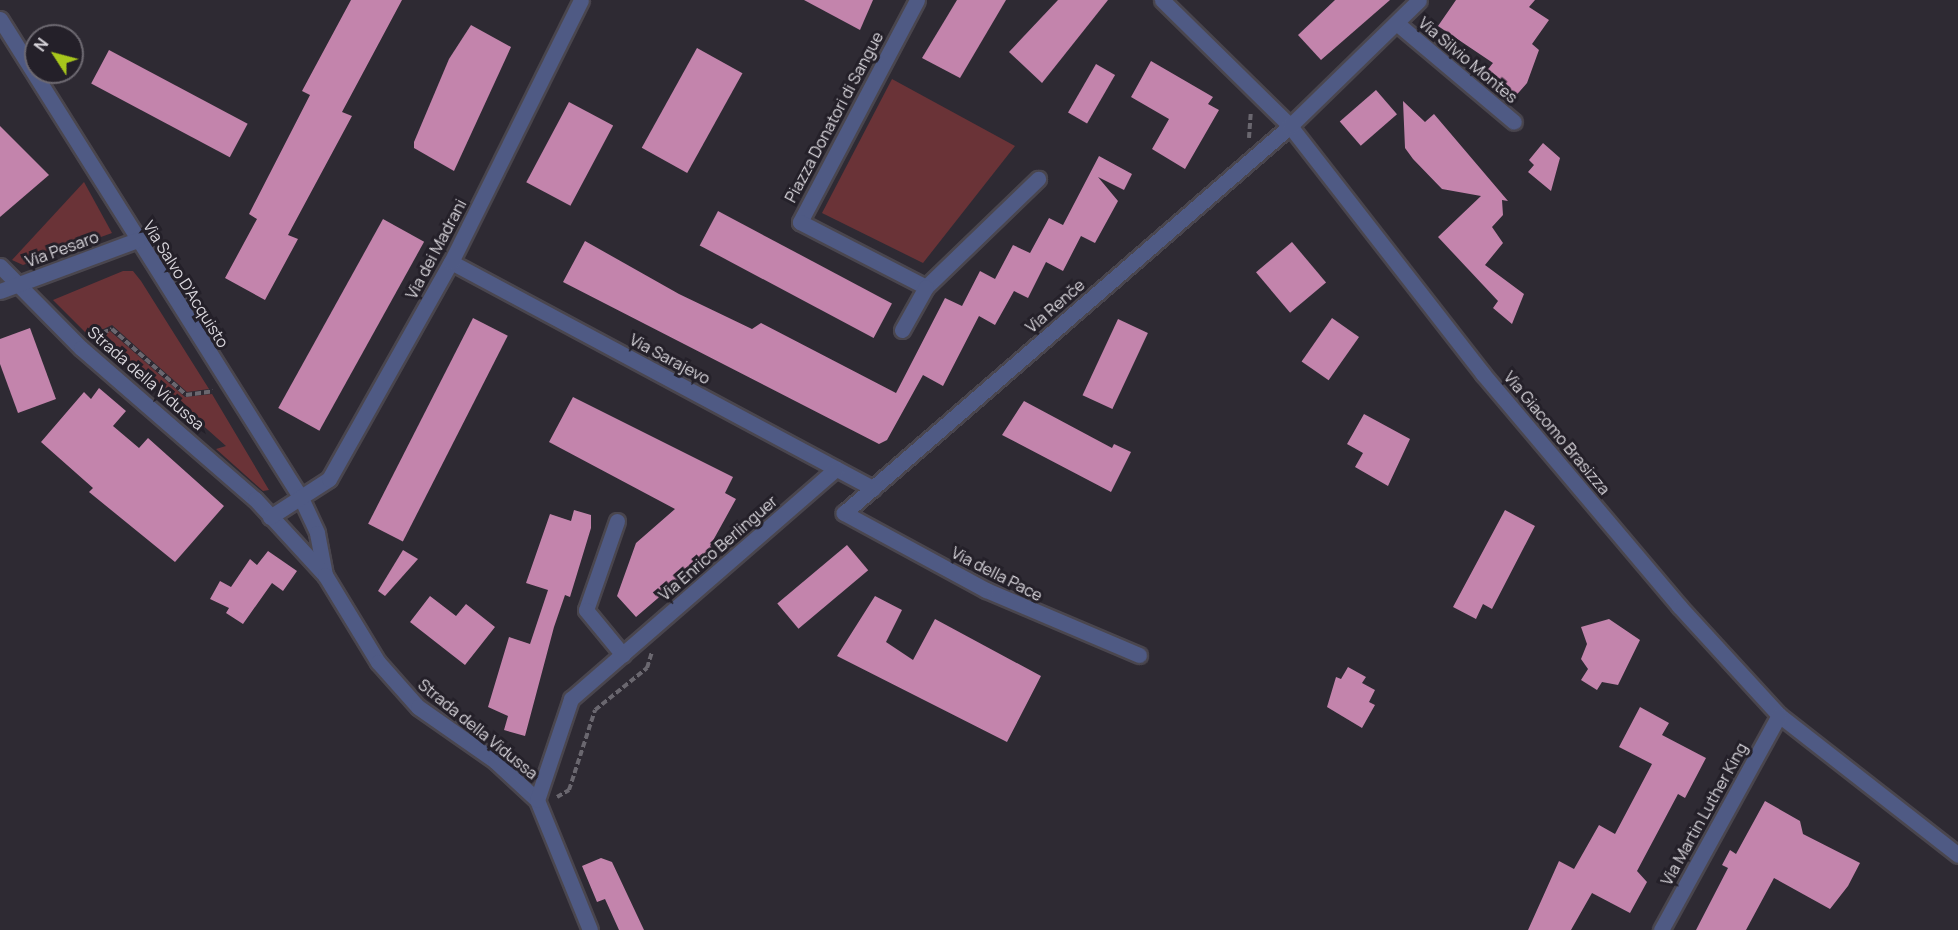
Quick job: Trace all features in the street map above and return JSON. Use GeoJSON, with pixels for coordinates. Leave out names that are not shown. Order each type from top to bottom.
{"type":"FeatureCollection","features":[{"type":"Feature","properties":{"kind":"street","name":"Via dei Madrani"},"geometry":{"type":"LineString","coordinates":[[301,498],[329,479],[451,262],[581,0]]}},
{"type":"Feature","properties":{"kind":"street","name":"Piazza Donatori di Sangue"},"geometry":{"type":"LineString","coordinates":[[917,0],[800,222],[926,287]]}},
{"type":"Feature","properties":{"kind":"street","name":"Via Giacomo Brasizza"},"geometry":{"type":"LineString","coordinates":[[1162,0],[1290,126],[1484,374],[1679,606],[1779,715],[1958,855]]}},
{"type":"Feature","properties":{"kind":"street","name":"Via Silvio Montes"},"geometry":{"type":"LineString","coordinates":[[1290,126],[1399,26],[1419,0]]}},
{"type":"Feature","properties":{"kind":"street","name":"Via Salvo D'Acquisto"},"geometry":{"type":"LineString","coordinates":[[0,19],[301,498],[317,533],[325,575]]}},
{"type":"Feature","properties":{"kind":"street","name":"Via Silvio Montes"},"geometry":{"type":"LineString","coordinates":[[1399,26],[1514,122]]}},
{"type":"Feature","properties":{"kind":"street","name":"Via Renče"},"geometry":{"type":"LineString","coordinates":[[844,513],[1290,126]]}},
{"type":"Feature","properties":{"kind":"street"},"geometry":{"type":"LineString","coordinates":[[902,330],[926,287],[1038,179]]}},
{"type":"Feature","properties":{"kind":"street","name":"Via Pesaro"},"geometry":{"type":"LineString","coordinates":[[0,291],[137,240]]}},
{"type":"Feature","properties":{"kind":"street","name":"Via Sarajevo"},"geometry":{"type":"LineString","coordinates":[[451,262],[873,489]]}},
{"type":"Feature","properties":{"kind":"street","name":"Strada della Vidussa"},"geometry":{"type":"LineString","coordinates":[[0,266],[81,348],[270,517],[325,575],[397,686],[538,803],[590,930]]}},
{"type":"Feature","properties":{"kind":"street","name":"Via Enrico Berlinguer"},"geometry":{"type":"LineString","coordinates":[[538,803],[571,699],[836,469]]}},
{"type":"Feature","properties":{"kind":"street"},"geometry":{"type":"LineString","coordinates":[[270,517],[301,498]]}},
{"type":"Feature","properties":{"kind":"street","name":"Via della Pace"},"geometry":{"type":"LineString","coordinates":[[844,513],[986,590],[1139,655]]}},
{"type":"Feature","properties":{"kind":"street"},"geometry":{"type":"LineString","coordinates":[[617,521],[585,610],[623,655]]}},
{"type":"Feature","properties":{"kind":"street","name":"Via Martin Luther King"},"geometry":{"type":"LineString","coordinates":[[1661,930],[1779,715]]}},
{"type":"Feature","properties":{"kind":"path"},"geometry":{"type":"LineString","coordinates":[[81,348],[112,329],[186,394],[213,391]]}},
{"type":"Feature","properties":{"kind":"path"},"geometry":{"type":"LineString","coordinates":[[538,803],[569,790],[595,710],[647,668],[655,641]]}},
{"type":"Feature","properties":{"kind":"shaded area"},"geometry":{"type":"Polygon","coordinates":[[[892,79],[1015,146],[923,263],[822,213],[892,79]]]}},
{"type":"Feature","properties":{"kind":"shaded area"},"geometry":{"type":"Polygon","coordinates":[[[84,182],[112,233],[23,265],[12,260],[84,182]]]}},
{"type":"Feature","properties":{"kind":"shaded area"},"geometry":{"type":"Polygon","coordinates":[[[123,271],[133,271],[141,281],[209,389],[187,392],[112,325],[89,336],[53,300],[123,271]]]}},
{"type":"Feature","properties":{"kind":"shaded area"},"geometry":{"type":"Polygon","coordinates":[[[110,331],[185,397],[212,394],[269,490],[263,491],[216,449],[226,446],[110,343],[101,346],[93,339],[110,331]]]}},
{"type":"Feature","properties":{"kind":"building"},"geometry":{"type":"Polygon","coordinates":[[[351,0],[402,0],[342,112],[352,116],[288,235],[298,239],[265,300],[225,278],[257,219],[249,214],[310,95],[302,91],[351,0]]]}},
{"type":"Feature","properties":{"kind":"building"},"geometry":{"type":"Polygon","coordinates":[[[804,0],[873,0],[860,30],[804,0]]]}},
{"type":"Feature","properties":{"kind":"building"},"geometry":{"type":"Polygon","coordinates":[[[957,0],[1006,0],[960,78],[922,58],[957,0]]]}},
{"type":"Feature","properties":{"kind":"building"},"geometry":{"type":"Polygon","coordinates":[[[1058,0],[1108,0],[1042,83],[1009,52],[1058,0]]]}},
{"type":"Feature","properties":{"kind":"building"},"geometry":{"type":"Polygon","coordinates":[[[1335,0],[1390,0],[1321,60],[1298,35],[1335,0]]]}},
{"type":"Feature","properties":{"kind":"building"},"geometry":{"type":"Polygon","coordinates":[[[1456,0],[1535,0],[1529,7],[1549,20],[1532,44],[1539,50],[1527,83],[1512,100],[1483,75],[1493,63],[1438,26],[1456,0]]]}},
{"type":"Feature","properties":{"kind":"building"},"geometry":{"type":"Polygon","coordinates":[[[471,25],[511,47],[454,171],[414,148],[414,142],[449,59],[471,25]]]}},
{"type":"Feature","properties":{"kind":"building"},"geometry":{"type":"Polygon","coordinates":[[[697,48],[742,73],[687,173],[642,148],[697,48]]]}},
{"type":"Feature","properties":{"kind":"building"},"geometry":{"type":"Polygon","coordinates":[[[109,50],[248,124],[230,157],[91,84],[109,50]]]}},
{"type":"Feature","properties":{"kind":"building"},"geometry":{"type":"Polygon","coordinates":[[[1151,61],[1213,97],[1208,104],[1219,110],[1185,169],[1152,149],[1169,119],[1131,97],[1151,61]]]}},
{"type":"Feature","properties":{"kind":"building"},"geometry":{"type":"Polygon","coordinates":[[[1096,64],[1115,75],[1087,123],[1068,112],[1096,64]]]}},
{"type":"Feature","properties":{"kind":"building"},"geometry":{"type":"Polygon","coordinates":[[[1376,90],[1397,114],[1361,146],[1340,121],[1376,90]]]}},
{"type":"Feature","properties":{"kind":"building"},"geometry":{"type":"Polygon","coordinates":[[[1403,101],[1425,122],[1434,114],[1508,201],[1502,200],[1503,215],[1492,227],[1503,243],[1485,265],[1524,294],[1512,324],[1493,308],[1498,301],[1438,237],[1481,196],[1442,189],[1413,159],[1405,148],[1403,101]]]}},
{"type":"Feature","properties":{"kind":"building"},"geometry":{"type":"Polygon","coordinates":[[[569,102],[613,125],[570,206],[526,182],[569,102]]]}},
{"type":"Feature","properties":{"kind":"building"},"geometry":{"type":"Polygon","coordinates":[[[0,126],[49,175],[0,217],[0,126]]]}},
{"type":"Feature","properties":{"kind":"building"},"geometry":{"type":"Polygon","coordinates":[[[1543,143],[1560,158],[1551,191],[1528,172],[1534,165],[1529,160],[1543,143]]]}},
{"type":"Feature","properties":{"kind":"building"},"geometry":{"type":"Polygon","coordinates":[[[1099,156],[1132,174],[1124,190],[1098,177],[1118,201],[1095,243],[1081,236],[1063,271],[1046,262],[1028,298],[1014,291],[995,325],[979,316],[943,386],[923,375],[887,440],[879,444],[563,282],[585,241],[679,294],[752,329],[761,323],[896,393],[945,298],[962,306],[980,271],[995,279],[1013,245],[1030,253],[1049,218],[1063,225],[1099,156]]]}},
{"type":"Feature","properties":{"kind":"building"},"geometry":{"type":"Polygon","coordinates":[[[718,211],[892,303],[874,338],[700,245],[718,211]]]}},
{"type":"Feature","properties":{"kind":"building"},"geometry":{"type":"Polygon","coordinates":[[[383,219],[424,242],[319,431],[278,408],[383,219]]]}},
{"type":"Feature","properties":{"kind":"building"},"geometry":{"type":"Polygon","coordinates":[[[1292,242],[1326,283],[1290,313],[1256,272],[1292,242]]]}},
{"type":"Feature","properties":{"kind":"building"},"geometry":{"type":"Polygon","coordinates":[[[473,318],[508,336],[403,542],[368,524],[473,318]]]}},
{"type":"Feature","properties":{"kind":"building"},"geometry":{"type":"Polygon","coordinates":[[[1332,318],[1359,337],[1329,380],[1302,361],[1332,318]]]}},
{"type":"Feature","properties":{"kind":"building"},"geometry":{"type":"Polygon","coordinates":[[[1118,319],[1148,333],[1112,409],[1083,395],[1118,319]]]}},
{"type":"Feature","properties":{"kind":"building"},"geometry":{"type":"Polygon","coordinates":[[[30,328],[56,399],[18,413],[0,364],[0,339],[30,328]]]}},
{"type":"Feature","properties":{"kind":"building"},"geometry":{"type":"Polygon","coordinates":[[[99,388],[126,411],[113,426],[139,448],[148,438],[224,506],[175,562],[89,492],[93,488],[41,442],[84,392],[91,399],[99,388]]]}},
{"type":"Feature","properties":{"kind":"building"},"geometry":{"type":"Polygon","coordinates":[[[573,397],[733,477],[725,493],[736,499],[710,546],[714,550],[636,617],[617,596],[636,543],[675,509],[549,442],[573,397]]]}},
{"type":"Feature","properties":{"kind":"building"},"geometry":{"type":"Polygon","coordinates":[[[1024,401],[1112,448],[1114,444],[1131,452],[1111,492],[1002,435],[1024,401]]]}},
{"type":"Feature","properties":{"kind":"building"},"geometry":{"type":"Polygon","coordinates":[[[1364,414],[1410,439],[1388,486],[1355,467],[1363,453],[1347,444],[1364,414]]]}},
{"type":"Feature","properties":{"kind":"building"},"geometry":{"type":"Polygon","coordinates":[[[574,510],[591,515],[591,528],[570,597],[565,595],[554,627],[525,736],[504,730],[508,716],[488,707],[509,637],[530,644],[548,590],[526,583],[550,514],[571,521],[574,510]]]}},
{"type":"Feature","properties":{"kind":"building"},"geometry":{"type":"Polygon","coordinates":[[[1505,510],[1535,526],[1492,609],[1483,604],[1476,619],[1453,607],[1505,510]]]}},
{"type":"Feature","properties":{"kind":"building"},"geometry":{"type":"Polygon","coordinates":[[[847,545],[868,570],[799,629],[777,603],[847,545]]]}},
{"type":"Feature","properties":{"kind":"building"},"geometry":{"type":"Polygon","coordinates":[[[403,550],[418,559],[385,596],[378,591],[403,550]]]}},
{"type":"Feature","properties":{"kind":"building"},"geometry":{"type":"Polygon","coordinates":[[[268,551],[297,571],[283,591],[272,583],[243,624],[226,613],[229,608],[210,599],[220,581],[231,587],[250,559],[257,565],[268,551]]]}},
{"type":"Feature","properties":{"kind":"building"},"geometry":{"type":"Polygon","coordinates":[[[430,596],[456,616],[466,604],[495,627],[465,665],[410,622],[430,596]]]}},
{"type":"Feature","properties":{"kind":"building"},"geometry":{"type":"Polygon","coordinates":[[[875,596],[902,610],[886,642],[913,660],[935,619],[1041,676],[1007,742],[837,656],[875,596]]]}},
{"type":"Feature","properties":{"kind":"building"},"geometry":{"type":"Polygon","coordinates":[[[1609,619],[1640,640],[1618,685],[1602,682],[1597,690],[1581,680],[1588,669],[1581,659],[1587,644],[1581,627],[1609,619]]]}},
{"type":"Feature","properties":{"kind":"building"},"geometry":{"type":"Polygon","coordinates":[[[1348,667],[1366,677],[1362,683],[1375,690],[1369,702],[1375,705],[1362,728],[1327,707],[1336,677],[1341,679],[1348,667]]]}},
{"type":"Feature","properties":{"kind":"building"},"geometry":{"type":"Polygon","coordinates":[[[1640,707],[1669,723],[1662,735],[1706,758],[1685,798],[1678,794],[1637,871],[1647,882],[1630,913],[1592,893],[1571,930],[1528,930],[1559,861],[1574,869],[1599,825],[1615,834],[1652,764],[1619,747],[1640,707]]]}},
{"type":"Feature","properties":{"kind":"building"},"geometry":{"type":"Polygon","coordinates":[[[1765,801],[1800,821],[1803,834],[1860,863],[1848,886],[1830,909],[1774,878],[1746,930],[1696,930],[1728,868],[1722,865],[1730,850],[1736,854],[1765,801]]]}},
{"type":"Feature","properties":{"kind":"building"},"geometry":{"type":"Polygon","coordinates":[[[601,858],[612,862],[644,930],[619,930],[605,899],[597,902],[582,866],[601,858]]]}}]}
